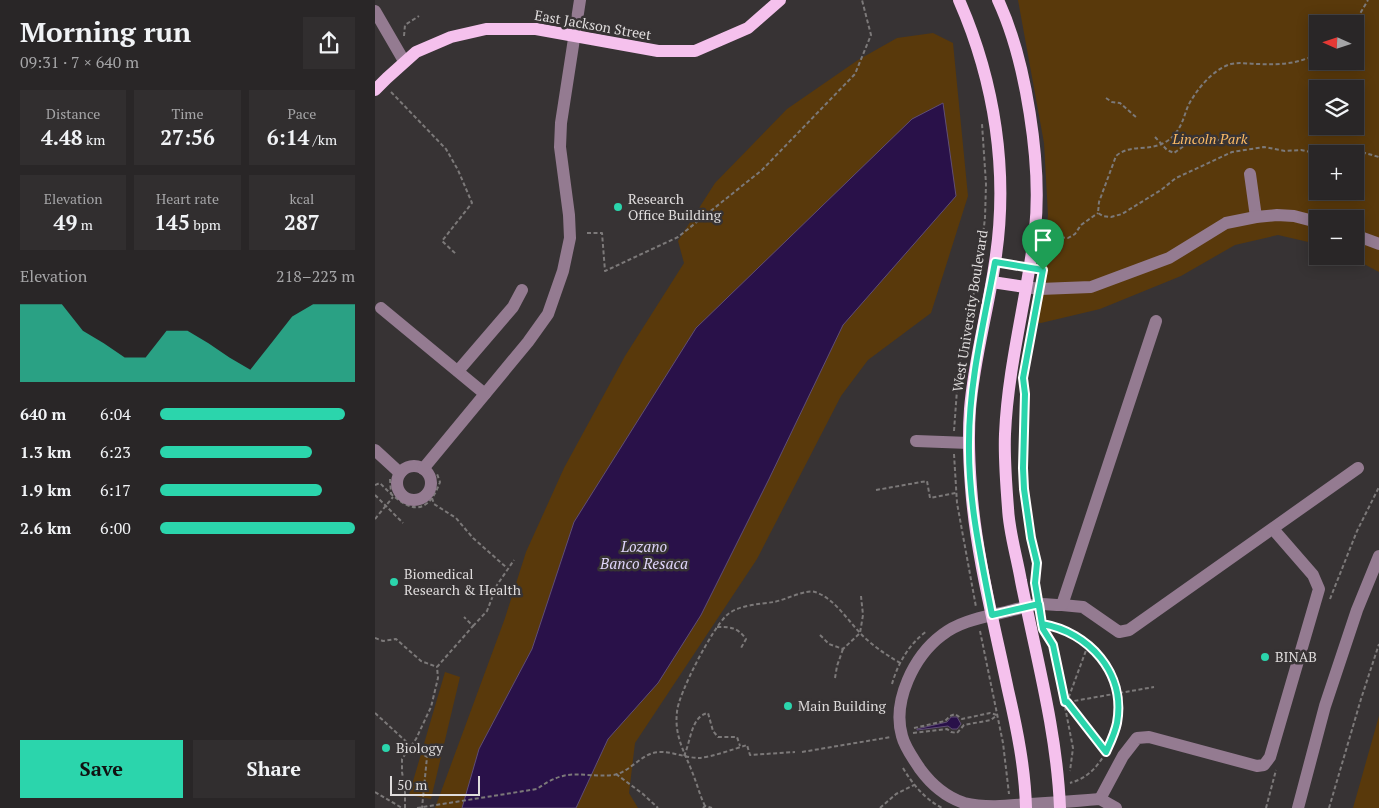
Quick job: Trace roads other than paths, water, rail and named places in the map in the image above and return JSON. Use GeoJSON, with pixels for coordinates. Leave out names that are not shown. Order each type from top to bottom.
{"type":"FeatureCollection","features":[{"type":"Feature","properties":{"kind":"main road","name":"East Jackson Street"},"geometry":{"type":"LineString","coordinates":[[375,90],[415,52],[451,38],[486,28],[536,29],[658,51],[695,51],[748,28],[780,0]]}},
{"type":"Feature","properties":{"kind":"main road","name":"West University Boulevard"},"geometry":{"type":"LineString","coordinates":[[959,0],[979,50],[989,87],[1000,165],[1001,214],[992,282],[970,408],[969,443],[975,527],[1022,758],[1026,806]]}},
{"type":"Feature","properties":{"kind":"main road"},"geometry":{"type":"LineString","coordinates":[[998,0],[1015,46],[1026,98],[1033,139],[1036,182],[1035,229],[1011,367],[1005,435],[1008,511],[1032,606],[1064,804]]}},
{"type":"Feature","properties":{"kind":"main road"},"geometry":{"type":"LineString","coordinates":[[992,282],[1025,287]]}},
{"type":"Feature","properties":{"kind":"street"},"geometry":{"type":"LineString","coordinates":[[423,469],[528,342],[548,314],[563,271],[570,238],[569,215],[559,147],[580,0]]}},
{"type":"Feature","properties":{"kind":"street"},"geometry":{"type":"LineString","coordinates":[[375,11],[404,61]]}},
{"type":"Feature","properties":{"kind":"street"},"geometry":{"type":"LineString","coordinates":[[1250,174],[1256,217]]}},
{"type":"Feature","properties":{"kind":"street"},"geometry":{"type":"LineString","coordinates":[[1025,287],[1040,289],[1091,287],[1169,258],[1226,223],[1256,217],[1285,216],[1309,220]]}},
{"type":"Feature","properties":{"kind":"street"},"geometry":{"type":"LineString","coordinates":[[1364,238],[1379,244]]}},
{"type":"Feature","properties":{"kind":"street"},"geometry":{"type":"LineString","coordinates":[[458,371],[513,307],[522,290]]}},
{"type":"Feature","properties":{"kind":"street"},"geometry":{"type":"LineString","coordinates":[[381,308],[485,394]]}},
{"type":"Feature","properties":{"kind":"street"},"geometry":{"type":"LineString","coordinates":[[1062,605],[1156,321]]}},
{"type":"Feature","properties":{"kind":"street"},"geometry":{"type":"LineString","coordinates":[[916,441],[969,443]]}},
{"type":"Feature","properties":{"kind":"street"},"geometry":{"type":"LineString","coordinates":[[375,450],[400,473]]}},
{"type":"Feature","properties":{"kind":"street"},"geometry":{"type":"LineString","coordinates":[[411,466],[423,469],[431,483],[427,493],[419,500],[408,499],[400,493],[397,483],[400,473],[411,466]]}},
{"type":"Feature","properties":{"kind":"street"},"geometry":{"type":"LineString","coordinates":[[1116,808],[1100,799],[1064,804],[982,808],[962,802],[940,790],[927,778],[907,749],[901,734],[900,710],[905,688],[912,671],[926,650],[941,636],[958,625],[1032,606],[1062,605],[1083,607],[1119,632],[1129,630],[1357,468]]}},
{"type":"Feature","properties":{"kind":"street"},"geometry":{"type":"LineString","coordinates":[[1100,799],[1123,756],[1137,738],[1149,737],[1257,766],[1264,765],[1270,757],[1319,589],[1313,574],[1273,529]]}},
{"type":"Feature","properties":{"kind":"street"},"geometry":{"type":"LineString","coordinates":[[1298,808],[1325,706],[1357,610],[1379,556]]}},
{"type":"Feature","properties":{"kind":"water","name":"Lozano Banco Resaca"},"geometry":{"type":"Polygon","coordinates":[[[943,103],[956,196],[843,325],[701,615],[658,683],[608,739],[576,808],[462,808],[479,749],[532,649],[574,522],[696,328],[912,119],[943,103]]]}},
{"type":"Feature","properties":{"kind":"water"},"geometry":{"type":"Polygon","coordinates":[[[951,717],[957,717],[961,724],[957,729],[952,729],[948,726],[917,730],[947,722],[951,717]]]}},
{"type":"Feature","properties":{"kind":"place","name":"Research Office Building"},"geometry":{"type":"Point","coordinates":[618,207]}},
{"type":"Feature","properties":{"kind":"place","name":"Biomedical Research & Health"},"geometry":{"type":"Point","coordinates":[394,582]}},
{"type":"Feature","properties":{"kind":"place","name":"BINAB"},"geometry":{"type":"Point","coordinates":[1265,657]}},
{"type":"Feature","properties":{"kind":"place","name":"Main Building"},"geometry":{"type":"Point","coordinates":[788,706]}},
{"type":"Feature","properties":{"kind":"place","name":"Biology"},"geometry":{"type":"Point","coordinates":[386,748]}},
{"type":"Feature","properties":{"kind":"park label","name":"Lincoln Park"},"geometry":{"type":"Point","coordinates":[1210,139]}}]}
